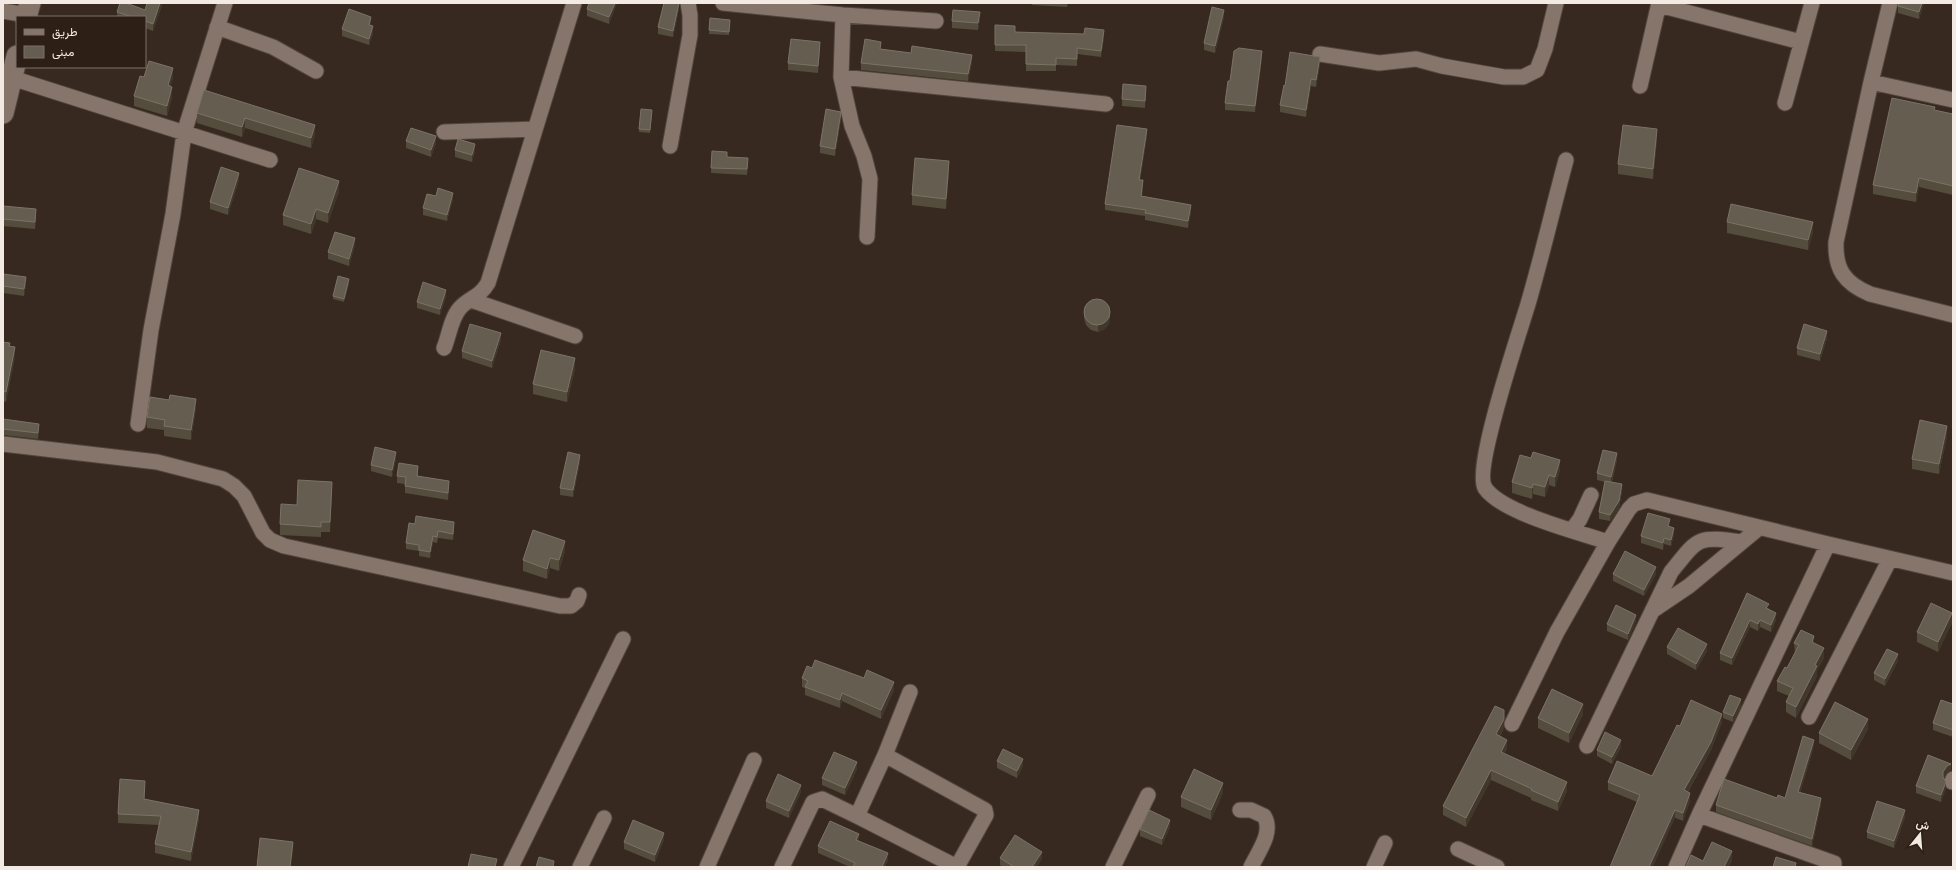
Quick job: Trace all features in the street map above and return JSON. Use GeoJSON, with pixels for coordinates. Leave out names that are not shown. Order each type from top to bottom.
{"type":"FeatureCollection","features":[{"type":"Feature","properties":{"kind":"street"},"geometry":{"type":"LineString","coordinates":[[138,424],[153,317],[173,214],[184,133],[225,3]]}},
{"type":"Feature","properties":{"kind":"street"},"geometry":{"type":"LineString","coordinates":[[444,348],[457,312],[466,303],[480,294],[488,283],[574,3]]}},
{"type":"Feature","properties":{"kind":"street"},"geometry":{"type":"LineString","coordinates":[[670,146],[690,35],[690,15],[688,3]]}},
{"type":"Feature","properties":{"kind":"street"},"geometry":{"type":"LineString","coordinates":[[724,3],[804,7],[843,15],[936,21]]}},
{"type":"Feature","properties":{"kind":"street"},"geometry":{"type":"LineString","coordinates":[[1320,54],[1379,63],[1416,59],[1442,66],[1504,77],[1523,77],[1537,70],[1545,49],[1556,3]]}},
{"type":"Feature","properties":{"kind":"street"},"geometry":{"type":"LineString","coordinates":[[1785,103],[1812,3]]}},
{"type":"Feature","properties":{"kind":"street"},"geometry":{"type":"LineString","coordinates":[[1890,3],[1836,242],[1836,256],[1839,268],[1847,280],[1857,288],[1870,294],[1953,314]]}},
{"type":"Feature","properties":{"kind":"street"},"geometry":{"type":"LineString","coordinates":[[1640,86],[1659,4],[1801,42]]}},
{"type":"Feature","properties":{"kind":"street"},"geometry":{"type":"LineString","coordinates":[[3,11],[28,12]]}},
{"type":"Feature","properties":{"kind":"street"},"geometry":{"type":"LineString","coordinates":[[843,15],[841,77],[852,126],[864,156],[870,179],[867,237]]}},
{"type":"Feature","properties":{"kind":"street"},"geometry":{"type":"LineString","coordinates":[[217,27],[273,47],[316,71]]}},
{"type":"Feature","properties":{"kind":"street"},"geometry":{"type":"LineString","coordinates":[[3,113],[16,60]]}},
{"type":"Feature","properties":{"kind":"street"},"geometry":{"type":"LineString","coordinates":[[841,77],[1106,104]]}},
{"type":"Feature","properties":{"kind":"street"},"geometry":{"type":"LineString","coordinates":[[12,78],[270,160]]}},
{"type":"Feature","properties":{"kind":"street"},"geometry":{"type":"LineString","coordinates":[[1871,82],[1953,100]]}},
{"type":"Feature","properties":{"kind":"street"},"geometry":{"type":"LineString","coordinates":[[444,132],[535,129]]}},
{"type":"Feature","properties":{"kind":"street"},"geometry":{"type":"LineString","coordinates":[[1566,160],[1528,303],[1496,406],[1483,473],[1484,486],[1495,499],[1528,515],[1608,542]]}},
{"type":"Feature","properties":{"kind":"street"},"geometry":{"type":"LineString","coordinates":[[471,300],[575,336]]}},
{"type":"Feature","properties":{"kind":"street"},"geometry":{"type":"LineString","coordinates":[[3,444],[157,462],[223,479],[234,486],[244,496],[263,533],[270,540],[284,546],[560,606],[571,606],[577,601],[578,595]]}},
{"type":"Feature","properties":{"kind":"street"},"geometry":{"type":"LineString","coordinates":[[1572,530],[1580,519],[1591,495]]}},
{"type":"Feature","properties":{"kind":"street"},"geometry":{"type":"LineString","coordinates":[[1512,724],[1557,632],[1608,542],[1629,509],[1634,504],[1647,500],[1953,574]]}},
{"type":"Feature","properties":{"kind":"street"},"geometry":{"type":"LineString","coordinates":[[1651,612],[1689,586],[1759,528]]}},
{"type":"Feature","properties":{"kind":"street"},"geometry":{"type":"LineString","coordinates":[[1587,746],[1671,572],[1691,548],[1699,541],[1707,538],[1742,542]]}},
{"type":"Feature","properties":{"kind":"street"},"geometry":{"type":"LineString","coordinates":[[1676,867],[1699,815],[1828,544]]}},
{"type":"Feature","properties":{"kind":"street"},"geometry":{"type":"LineString","coordinates":[[1809,717],[1890,559]]}},
{"type":"Feature","properties":{"kind":"street"},"geometry":{"type":"LineString","coordinates":[[511,867],[623,638]]}},
{"type":"Feature","properties":{"kind":"street"},"geometry":{"type":"LineString","coordinates":[[857,816],[885,755],[910,692]]}},
{"type":"Feature","properties":{"kind":"street"},"geometry":{"type":"LineString","coordinates":[[782,867],[813,802],[822,799],[955,866],[958,865],[986,816],[985,810],[885,755]]}},
{"type":"Feature","properties":{"kind":"street"},"geometry":{"type":"LineString","coordinates":[[708,867],[754,760]]}},
{"type":"Feature","properties":{"kind":"street"},"geometry":{"type":"LineString","coordinates":[[1113,867],[1148,795]]}},
{"type":"Feature","properties":{"kind":"street"},"geometry":{"type":"LineString","coordinates":[[1240,810],[1251,810],[1264,816],[1268,826],[1265,839],[1250,867]]}},
{"type":"Feature","properties":{"kind":"street"},"geometry":{"type":"LineString","coordinates":[[1699,815],[1834,863],[1834,867]]}},
{"type":"Feature","properties":{"kind":"street"},"geometry":{"type":"LineString","coordinates":[[580,867],[604,818]]}},
{"type":"Feature","properties":{"kind":"street"},"geometry":{"type":"LineString","coordinates":[[1374,867],[1385,843]]}},
{"type":"Feature","properties":{"kind":"street"},"geometry":{"type":"LineString","coordinates":[[1458,849],[1497,867]]}},
{"type":"Feature","properties":{"kind":"building"},"geometry":{"type":"Polygon","coordinates":[[[120,3],[126,3],[145,10],[147,3],[160,3],[153,24],[146,21],[146,16],[129,16],[117,12],[120,3]]]}},
{"type":"Feature","properties":{"kind":"building"},"geometry":{"type":"Polygon","coordinates":[[[589,3],[615,3],[609,17],[587,9],[589,3]]]}},
{"type":"Feature","properties":{"kind":"building"},"geometry":{"type":"Polygon","coordinates":[[[664,3],[679,3],[673,31],[658,27],[664,3]]]}},
{"type":"Feature","properties":{"kind":"building"},"geometry":{"type":"Polygon","coordinates":[[[1899,3],[1922,3],[1919,12],[1898,6],[1899,3]]]}},
{"type":"Feature","properties":{"kind":"building"},"geometry":{"type":"Polygon","coordinates":[[[1212,7],[1224,10],[1215,46],[1204,43],[1212,7]]]}},
{"type":"Feature","properties":{"kind":"building"},"geometry":{"type":"Polygon","coordinates":[[[349,9],[371,17],[369,25],[373,26],[369,39],[342,29],[349,9]]]}},
{"type":"Feature","properties":{"kind":"building"},"geometry":{"type":"Polygon","coordinates":[[[953,10],[980,12],[978,23],[952,21],[953,10]]]}},
{"type":"Feature","properties":{"kind":"building"},"geometry":{"type":"Polygon","coordinates":[[[710,18],[730,20],[729,32],[709,30],[710,18]]]}},
{"type":"Feature","properties":{"kind":"building"},"geometry":{"type":"Polygon","coordinates":[[[995,25],[1015,26],[1015,32],[1084,34],[1085,28],[1104,30],[1101,51],[1077,48],[1077,59],[1056,58],[1056,65],[1026,64],[1026,45],[995,45],[995,25]]]}},
{"type":"Feature","properties":{"kind":"building"},"geometry":{"type":"Polygon","coordinates":[[[791,39],[820,42],[818,66],[788,63],[791,39]]]}},
{"type":"Feature","properties":{"kind":"building"},"geometry":{"type":"Polygon","coordinates":[[[865,39],[881,42],[880,49],[911,53],[912,46],[972,55],[968,74],[861,63],[865,39]]]}},
{"type":"Feature","properties":{"kind":"building"},"geometry":{"type":"Polygon","coordinates":[[[1239,48],[1262,51],[1255,106],[1225,103],[1234,51],[1239,48]]]}},
{"type":"Feature","properties":{"kind":"building"},"geometry":{"type":"Polygon","coordinates":[[[1290,52],[1320,57],[1316,80],[1311,79],[1306,110],[1280,105],[1284,85],[1285,86],[1290,52]]]}},
{"type":"Feature","properties":{"kind":"building"},"geometry":{"type":"Polygon","coordinates":[[[149,61],[173,68],[168,85],[172,87],[167,106],[134,96],[140,76],[144,77],[149,61]]]}},
{"type":"Feature","properties":{"kind":"building"},"geometry":{"type":"Polygon","coordinates":[[[1123,84],[1146,86],[1145,101],[1122,99],[1123,84]]]}},
{"type":"Feature","properties":{"kind":"building"},"geometry":{"type":"Polygon","coordinates":[[[204,90],[315,125],[311,138],[245,118],[242,127],[197,113],[204,90]]]}},
{"type":"Feature","properties":{"kind":"building"},"geometry":{"type":"Polygon","coordinates":[[[1892,98],[1935,107],[1934,110],[1953,114],[1953,186],[1919,178],[1916,193],[1873,185],[1892,98]]]}},
{"type":"Feature","properties":{"kind":"building"},"geometry":{"type":"Polygon","coordinates":[[[641,109],[652,110],[650,130],[639,129],[641,109]]]}},
{"type":"Feature","properties":{"kind":"building"},"geometry":{"type":"Polygon","coordinates":[[[826,109],[841,112],[835,149],[820,146],[826,109]]]}},
{"type":"Feature","properties":{"kind":"building"},"geometry":{"type":"Polygon","coordinates":[[[1117,125],[1147,129],[1139,180],[1143,180],[1141,196],[1191,205],[1188,221],[1145,213],[1146,210],[1105,204],[1117,125]]]}},
{"type":"Feature","properties":{"kind":"building"},"geometry":{"type":"Polygon","coordinates":[[[1623,125],[1657,129],[1653,169],[1618,164],[1623,125]]]}},
{"type":"Feature","properties":{"kind":"building"},"geometry":{"type":"Polygon","coordinates":[[[411,128],[436,136],[431,150],[406,141],[411,128]]]}},
{"type":"Feature","properties":{"kind":"building"},"geometry":{"type":"Polygon","coordinates":[[[458,139],[475,144],[472,155],[455,150],[458,139]]]}},
{"type":"Feature","properties":{"kind":"building"},"geometry":{"type":"Polygon","coordinates":[[[712,151],[727,152],[727,157],[748,158],[747,169],[711,168],[712,151]]]}},
{"type":"Feature","properties":{"kind":"building"},"geometry":{"type":"Polygon","coordinates":[[[915,158],[949,161],[946,199],[912,195],[915,158]]]}},
{"type":"Feature","properties":{"kind":"building"},"geometry":{"type":"Polygon","coordinates":[[[221,167],[239,173],[228,208],[210,202],[221,167]]]}},
{"type":"Feature","properties":{"kind":"building"},"geometry":{"type":"Polygon","coordinates":[[[299,168],[339,181],[328,213],[316,209],[311,224],[283,215],[299,168]]]}},
{"type":"Feature","properties":{"kind":"building"},"geometry":{"type":"Polygon","coordinates":[[[438,188],[453,193],[447,215],[423,208],[427,194],[436,196],[438,188]]]}},
{"type":"Feature","properties":{"kind":"building"},"geometry":{"type":"Polygon","coordinates":[[[1731,204],[1813,222],[1808,240],[1727,222],[1731,204]]]}},
{"type":"Feature","properties":{"kind":"building"},"geometry":{"type":"Polygon","coordinates":[[[3,206],[36,209],[35,222],[3,219],[3,206]]]}},
{"type":"Feature","properties":{"kind":"building"},"geometry":{"type":"Polygon","coordinates":[[[335,232],[355,238],[349,259],[328,252],[335,232]]]}},
{"type":"Feature","properties":{"kind":"building"},"geometry":{"type":"Polygon","coordinates":[[[3,274],[26,277],[24,289],[3,286],[3,274]]]}},
{"type":"Feature","properties":{"kind":"building"},"geometry":{"type":"Polygon","coordinates":[[[338,276],[349,279],[344,299],[333,296],[338,276]]]}},
{"type":"Feature","properties":{"kind":"building"},"geometry":{"type":"Polygon","coordinates":[[[423,282],[446,290],[440,309],[417,302],[423,282]]]}},
{"type":"Feature","properties":{"kind":"building"},"geometry":{"type":"Polygon","coordinates":[[[1097,299],[1106,303],[1110,312],[1106,321],[1097,325],[1088,321],[1084,312],[1088,303],[1097,299]]]}},
{"type":"Feature","properties":{"kind":"building"},"geometry":{"type":"Polygon","coordinates":[[[470,324],[501,333],[492,361],[462,351],[470,324]]]}},
{"type":"Feature","properties":{"kind":"building"},"geometry":{"type":"Polygon","coordinates":[[[1804,324],[1827,331],[1820,354],[1797,348],[1804,324]]]}},
{"type":"Feature","properties":{"kind":"building"},"geometry":{"type":"Polygon","coordinates":[[[3,342],[10,343],[9,346],[15,347],[6,392],[3,391],[3,342]]]}},
{"type":"Feature","properties":{"kind":"building"},"geometry":{"type":"Polygon","coordinates":[[[541,350],[575,358],[567,392],[533,384],[541,350]]]}},
{"type":"Feature","properties":{"kind":"building"},"geometry":{"type":"Polygon","coordinates":[[[170,395],[196,399],[191,430],[164,426],[165,420],[147,417],[150,397],[169,400],[170,395]]]}},
{"type":"Feature","properties":{"kind":"building"},"geometry":{"type":"Polygon","coordinates":[[[3,419],[39,424],[38,433],[3,429],[3,419]]]}},
{"type":"Feature","properties":{"kind":"building"},"geometry":{"type":"Polygon","coordinates":[[[1920,420],[1947,426],[1939,464],[1912,459],[1920,420]]]}},
{"type":"Feature","properties":{"kind":"building"},"geometry":{"type":"Polygon","coordinates":[[[375,447],[396,452],[392,470],[371,465],[375,447]]]}},
{"type":"Feature","properties":{"kind":"building"},"geometry":{"type":"Polygon","coordinates":[[[1603,450],[1617,453],[1611,477],[1597,473],[1603,450]]]}},
{"type":"Feature","properties":{"kind":"building"},"geometry":{"type":"Polygon","coordinates":[[[568,452],[580,455],[573,490],[560,488],[568,452]]]}},
{"type":"Feature","properties":{"kind":"building"},"geometry":{"type":"Polygon","coordinates":[[[1533,452],[1560,460],[1555,477],[1549,475],[1545,487],[1533,484],[1532,488],[1512,482],[1520,455],[1531,458],[1533,452]]]}},
{"type":"Feature","properties":{"kind":"building"},"geometry":{"type":"Polygon","coordinates":[[[399,463],[418,466],[417,476],[449,481],[448,493],[405,486],[406,477],[397,476],[399,463]]]}},
{"type":"Feature","properties":{"kind":"building"},"geometry":{"type":"Polygon","coordinates":[[[298,480],[332,482],[330,522],[321,522],[321,527],[280,524],[281,504],[297,505],[298,480]]]}},
{"type":"Feature","properties":{"kind":"building"},"geometry":{"type":"Polygon","coordinates":[[[1605,481],[1622,484],[1619,501],[1610,515],[1599,512],[1605,481]]]}},
{"type":"Feature","properties":{"kind":"building"},"geometry":{"type":"Polygon","coordinates":[[[1648,513],[1670,519],[1668,526],[1674,528],[1671,540],[1664,538],[1663,543],[1641,536],[1648,513]]]}},
{"type":"Feature","properties":{"kind":"building"},"geometry":{"type":"Polygon","coordinates":[[[416,516],[454,522],[453,534],[438,531],[437,537],[433,536],[430,552],[419,550],[419,545],[406,543],[409,523],[415,524],[416,516]]]}},
{"type":"Feature","properties":{"kind":"building"},"geometry":{"type":"Polygon","coordinates":[[[533,530],[565,541],[559,560],[550,558],[547,569],[523,560],[533,530]]]}},
{"type":"Feature","properties":{"kind":"building"},"geometry":{"type":"Polygon","coordinates":[[[1625,551],[1656,567],[1644,590],[1613,574],[1625,551]]]}},
{"type":"Feature","properties":{"kind":"building"},"geometry":{"type":"Polygon","coordinates":[[[1747,593],[1769,604],[1766,608],[1776,613],[1771,625],[1760,620],[1758,624],[1750,620],[1732,658],[1720,653],[1747,593]]]}},
{"type":"Feature","properties":{"kind":"building"},"geometry":{"type":"Polygon","coordinates":[[[1931,603],[1952,613],[1938,642],[1917,632],[1931,603]]]}},
{"type":"Feature","properties":{"kind":"building"},"geometry":{"type":"Polygon","coordinates":[[[1616,605],[1636,615],[1628,634],[1607,624],[1616,605]]]}},
{"type":"Feature","properties":{"kind":"building"},"geometry":{"type":"Polygon","coordinates":[[[1678,628],[1707,644],[1696,664],[1667,647],[1678,628]]]}},
{"type":"Feature","properties":{"kind":"building"},"geometry":{"type":"Polygon","coordinates":[[[1801,630],[1814,636],[1812,642],[1824,648],[1815,665],[1817,666],[1796,707],[1786,702],[1793,688],[1777,681],[1785,667],[1787,668],[1799,645],[1794,643],[1801,630]]]}},
{"type":"Feature","properties":{"kind":"building"},"geometry":{"type":"Polygon","coordinates":[[[1887,649],[1898,654],[1885,679],[1874,673],[1887,649]]]}},
{"type":"Feature","properties":{"kind":"building"},"geometry":{"type":"Polygon","coordinates":[[[815,660],[864,678],[867,670],[894,682],[881,710],[842,693],[840,700],[805,687],[808,681],[802,678],[807,666],[812,668],[815,660]]]}},
{"type":"Feature","properties":{"kind":"building"},"geometry":{"type":"Polygon","coordinates":[[[1552,689],[1583,704],[1569,733],[1538,718],[1552,689]]]}},
{"type":"Feature","properties":{"kind":"building"},"geometry":{"type":"Polygon","coordinates":[[[1730,695],[1741,699],[1733,716],[1723,712],[1730,695]]]}},
{"type":"Feature","properties":{"kind":"building"},"geometry":{"type":"Polygon","coordinates":[[[1691,700],[1722,714],[1711,742],[1684,790],[1690,793],[1683,813],[1675,810],[1649,867],[1610,867],[1640,795],[1608,782],[1617,761],[1652,776],[1677,725],[1680,726],[1691,700]]]}},
{"type":"Feature","properties":{"kind":"building"},"geometry":{"type":"Polygon","coordinates":[[[1941,700],[1953,704],[1953,730],[1933,723],[1941,700]]]}},
{"type":"Feature","properties":{"kind":"building"},"geometry":{"type":"Polygon","coordinates":[[[1835,702],[1868,719],[1851,750],[1819,733],[1835,702]]]}},
{"type":"Feature","properties":{"kind":"building"},"geometry":{"type":"Polygon","coordinates":[[[1495,706],[1504,710],[1504,719],[1496,734],[1507,740],[1501,752],[1567,782],[1558,802],[1491,770],[1466,818],[1443,806],[1495,706]]]}},
{"type":"Feature","properties":{"kind":"building"},"geometry":{"type":"Polygon","coordinates":[[[1605,732],[1621,740],[1612,757],[1597,750],[1605,732]]]}},
{"type":"Feature","properties":{"kind":"building"},"geometry":{"type":"Polygon","coordinates":[[[1803,736],[1814,740],[1798,792],[1821,798],[1812,839],[1716,805],[1724,779],[1777,798],[1778,795],[1785,798],[1803,736]]]}},
{"type":"Feature","properties":{"kind":"building"},"geometry":{"type":"Polygon","coordinates":[[[1003,749],[1023,759],[1017,771],[997,761],[1003,749]]]}},
{"type":"Feature","properties":{"kind":"building"},"geometry":{"type":"Polygon","coordinates":[[[834,752],[857,762],[845,788],[822,778],[834,752]]]}},
{"type":"Feature","properties":{"kind":"building"},"geometry":{"type":"Polygon","coordinates":[[[1928,755],[1951,764],[1947,766],[1943,772],[1943,777],[1946,782],[1941,795],[1916,786],[1928,755]]]}},
{"type":"Feature","properties":{"kind":"building"},"geometry":{"type":"Polygon","coordinates":[[[1194,769],[1223,783],[1211,810],[1181,797],[1194,769]]]}},
{"type":"Feature","properties":{"kind":"building"},"geometry":{"type":"Polygon","coordinates":[[[778,774],[801,785],[789,811],[766,801],[778,774]]]}},
{"type":"Feature","properties":{"kind":"building"},"geometry":{"type":"Polygon","coordinates":[[[120,779],[145,781],[144,799],[199,810],[191,852],[155,844],[161,816],[118,814],[120,779]]]}},
{"type":"Feature","properties":{"kind":"building"},"geometry":{"type":"Polygon","coordinates":[[[1877,801],[1905,810],[1894,841],[1867,832],[1877,801]]]}},
{"type":"Feature","properties":{"kind":"building"},"geometry":{"type":"Polygon","coordinates":[[[1149,810],[1170,820],[1162,839],[1140,829],[1149,810]]]}},
{"type":"Feature","properties":{"kind":"building"},"geometry":{"type":"Polygon","coordinates":[[[633,820],[664,833],[655,855],[624,842],[633,820]]]}},
{"type":"Feature","properties":{"kind":"building"},"geometry":{"type":"Polygon","coordinates":[[[830,821],[859,834],[856,840],[888,853],[882,867],[853,867],[855,863],[818,846],[830,821]]]}},
{"type":"Feature","properties":{"kind":"building"},"geometry":{"type":"Polygon","coordinates":[[[1015,835],[1042,852],[1032,867],[1014,867],[1000,858],[1015,835]]]}},
{"type":"Feature","properties":{"kind":"building"},"geometry":{"type":"Polygon","coordinates":[[[260,838],[293,842],[290,867],[257,867],[260,838]]]}},
{"type":"Feature","properties":{"kind":"building"},"geometry":{"type":"Polygon","coordinates":[[[1712,842],[1732,851],[1724,867],[1686,867],[1691,855],[1703,861],[1712,842]]]}},
{"type":"Feature","properties":{"kind":"building"},"geometry":{"type":"Polygon","coordinates":[[[471,854],[497,859],[495,867],[468,867],[471,854]]]}},
{"type":"Feature","properties":{"kind":"building"},"geometry":{"type":"Polygon","coordinates":[[[539,857],[554,861],[553,867],[536,867],[539,857]]]}},
{"type":"Feature","properties":{"kind":"building"},"geometry":{"type":"Polygon","coordinates":[[[1776,857],[1796,863],[1795,867],[1773,867],[1776,857]]]}}]}
